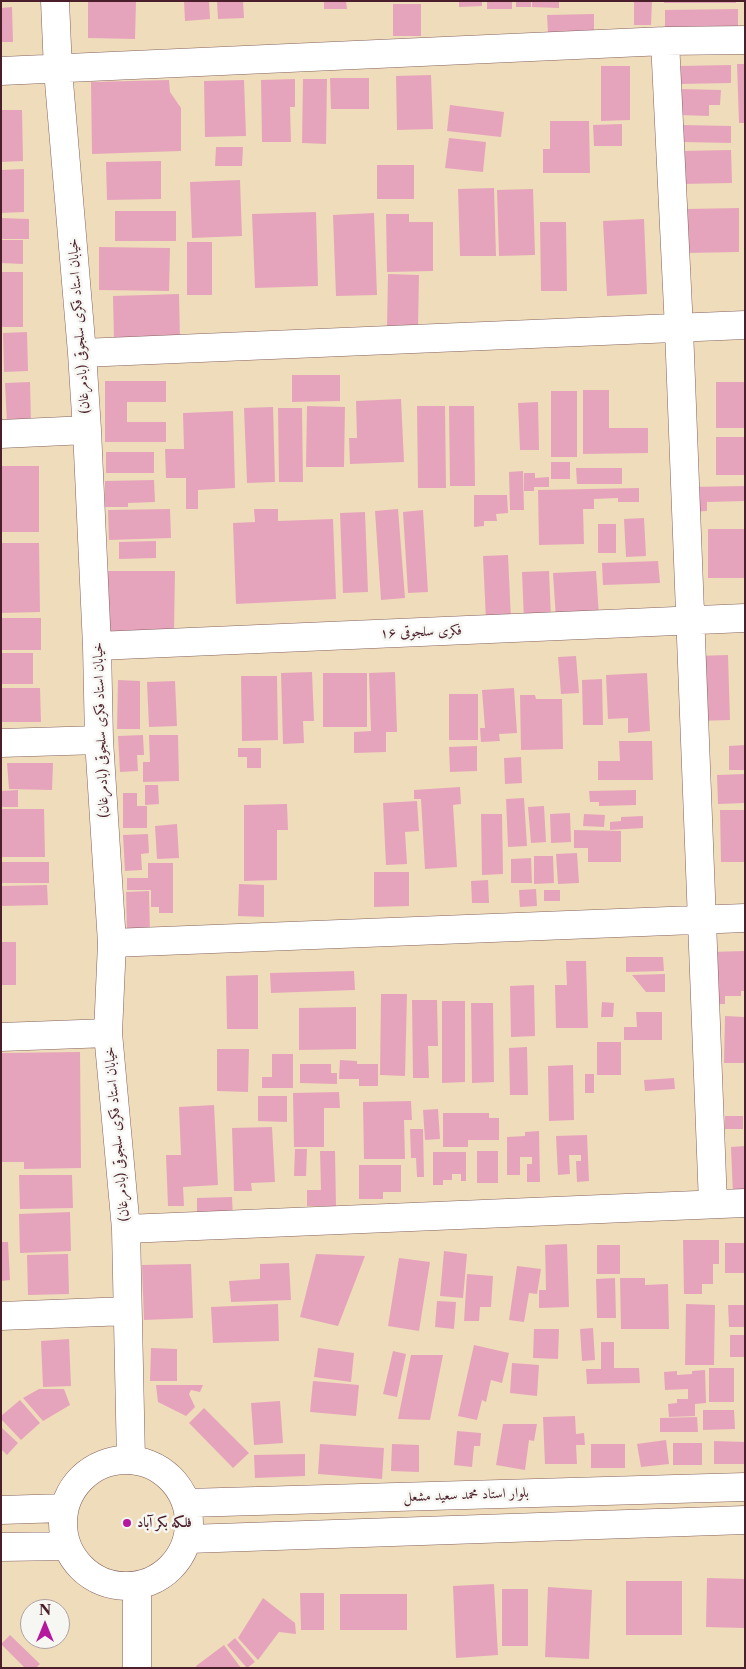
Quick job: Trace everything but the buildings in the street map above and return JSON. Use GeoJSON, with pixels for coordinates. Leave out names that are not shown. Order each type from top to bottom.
{"type":"FeatureCollection","features":[{"type":"Feature","properties":{"kind":"street","name":"خیابان استاد فکری سلجوقی (بادمرغان)"},"geometry":{"type":"LineString","coordinates":[[55,1],[58,70],[82,353],[97,646],[99,740],[112,943],[108,1033],[126,1229],[131,1460]]}},
{"type":"Feature","properties":{"kind":"street"},"geometry":{"type":"LineString","coordinates":[[1,71],[58,70],[665,41],[745,40]]}},
{"type":"Feature","properties":{"kind":"street"},"geometry":{"type":"LineString","coordinates":[[665,41],[679,329],[713,1204]]}},
{"type":"Feature","properties":{"kind":"street"},"geometry":{"type":"LineString","coordinates":[[82,353],[745,325]]}},
{"type":"Feature","properties":{"kind":"street"},"geometry":{"type":"LineString","coordinates":[[1,434],[86,430]]}},
{"type":"Feature","properties":{"kind":"street","name":"فکری سلجوقی ۱۶"},"geometry":{"type":"LineString","coordinates":[[97,646],[745,618]]}},
{"type":"Feature","properties":{"kind":"street"},"geometry":{"type":"LineString","coordinates":[[1,743],[99,740]]}},
{"type":"Feature","properties":{"kind":"street"},"geometry":{"type":"LineString","coordinates":[[112,943],[745,918]]}},
{"type":"Feature","properties":{"kind":"street"},"geometry":{"type":"LineString","coordinates":[[1,1038],[108,1033]]}},
{"type":"Feature","properties":{"kind":"street"},"geometry":{"type":"LineString","coordinates":[[126,1229],[745,1203]]}},
{"type":"Feature","properties":{"kind":"street"},"geometry":{"type":"LineString","coordinates":[[1,1316],[127,1311]]}},
{"type":"Feature","properties":{"kind":"street"},"geometry":{"type":"LineString","coordinates":[[131,1460],[149,1464],[166,1473],[179,1486],[187,1503],[190,1521],[188,1539],[181,1556],[169,1570],[154,1580],[137,1586],[115,1586],[95,1578],[78,1565],[67,1546],[63,1528],[64,1508],[73,1488],[88,1472],[109,1462],[131,1460]]}},
{"type":"Feature","properties":{"kind":"street","name":"بلوار استاد محمد سعید مشعل"},"geometry":{"type":"LineString","coordinates":[[187,1503],[745,1487]]}},
{"type":"Feature","properties":{"kind":"street"},"geometry":{"type":"LineString","coordinates":[[1,1510],[64,1508]]}},
{"type":"Feature","properties":{"kind":"street"},"geometry":{"type":"LineString","coordinates":[[188,1539],[745,1520]]}},
{"type":"Feature","properties":{"kind":"street"},"geometry":{"type":"LineString","coordinates":[[1,1547],[67,1546]]}},
{"type":"Feature","properties":{"kind":"street"},"geometry":{"type":"LineString","coordinates":[[137,1586],[137,1668]]}},
{"type":"Feature","properties":{"kind":"place","name":"فلکه بکر آباد"},"geometry":{"type":"Point","coordinates":[127,1523]}}]}
